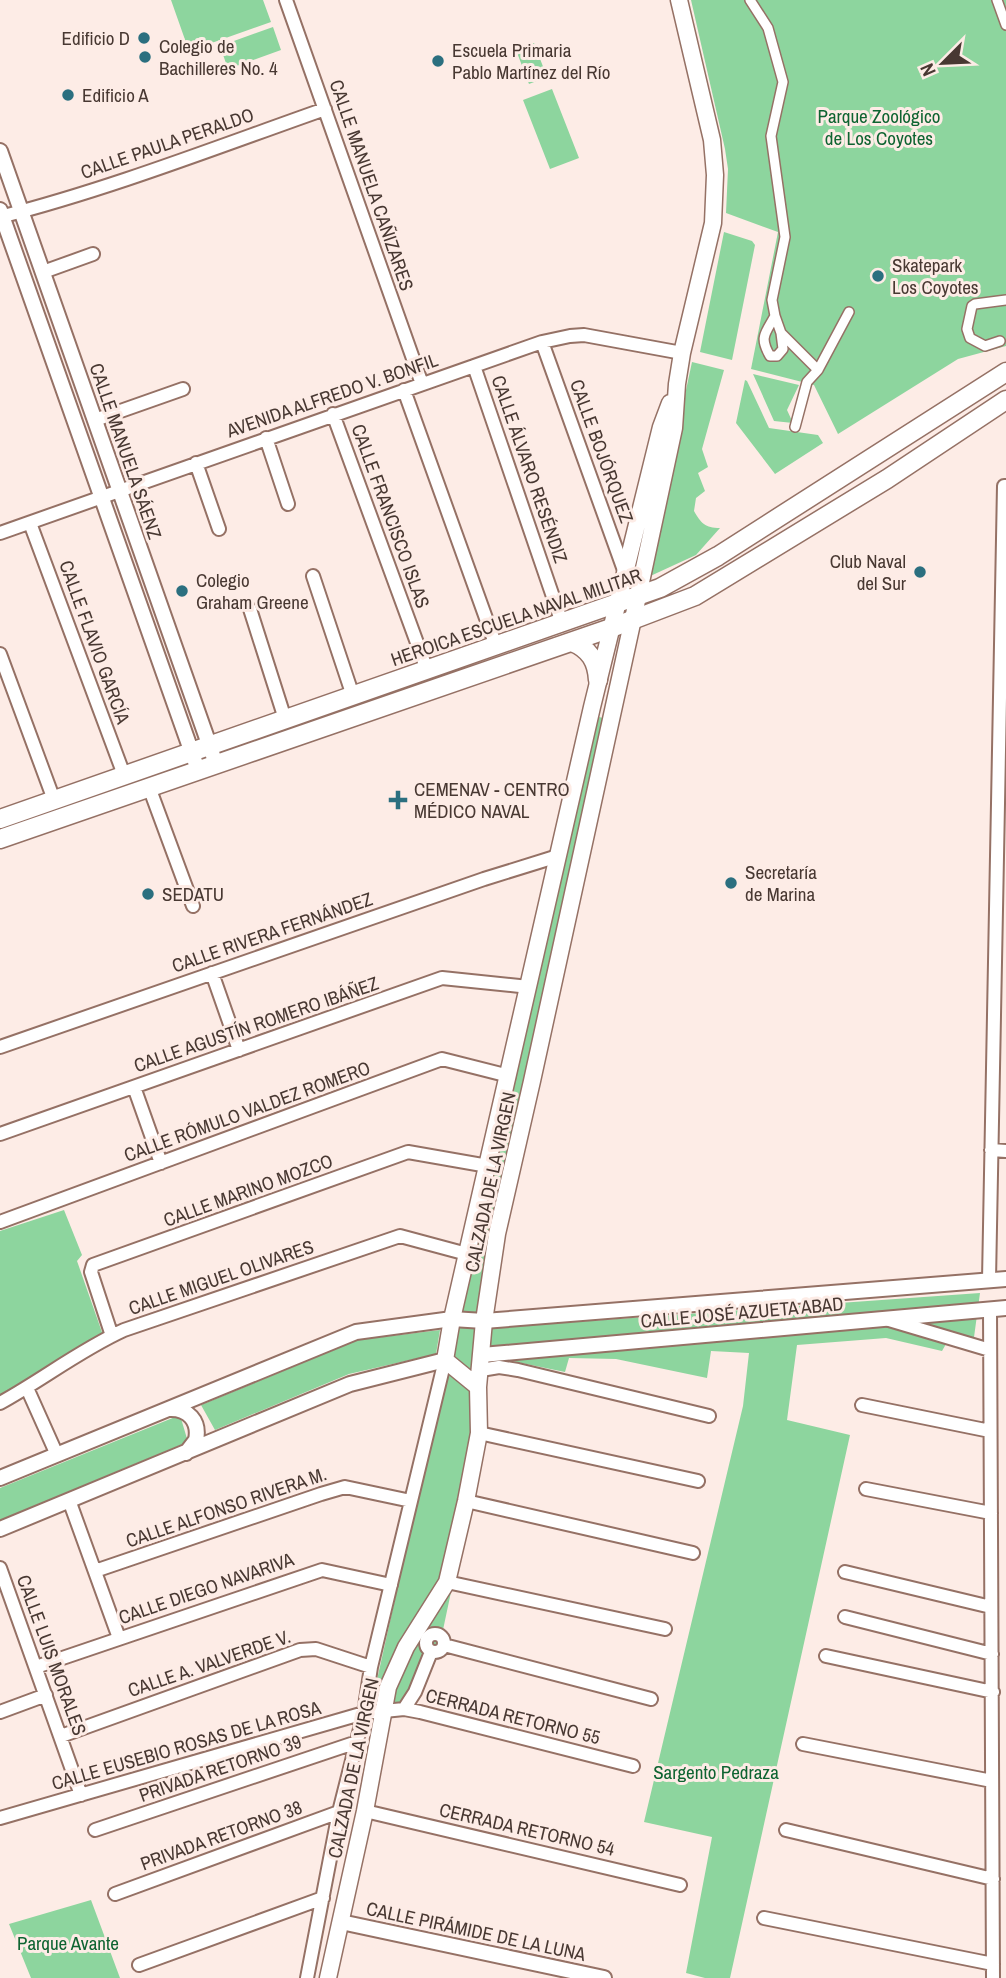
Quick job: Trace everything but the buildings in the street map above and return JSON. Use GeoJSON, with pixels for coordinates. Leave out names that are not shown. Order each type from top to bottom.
{"type":"FeatureCollection","features":[{"type":"Feature","properties":{"kind":"main road","name":"CALZADA DE LA VIRGEN"},"geometry":{"type":"LineString","coordinates":[[328,1978],[365,1811],[388,1687],[406,1647],[447,1582],[466,1501],[479,1433],[484,1321],[500,1222],[533,1082],[674,428],[682,354],[713,223],[715,189],[712,140],[679,0]]}},
{"type":"Feature","properties":{"kind":"main road","name":"HEROICA ESCUELA NAVAL MILITAR"},"geometry":{"type":"LineString","coordinates":[[0,819],[618,604],[681,578],[1006,372]]}},
{"type":"Feature","properties":{"kind":"main road","name":"CALZADA DE LA VIRGEN"},"geometry":{"type":"LineString","coordinates":[[445,1360],[452,1319],[598,680],[661,427],[677,384]]}},
{"type":"Feature","properties":{"kind":"main road","name":"HEROICA ESCUELA NAVAL MILITAR"},"geometry":{"type":"LineString","coordinates":[[0,839],[572,642],[695,596],[887,479],[1006,400]]}},
{"type":"Feature","properties":{"kind":"main road"},"geometry":{"type":"LineString","coordinates":[[872,458],[887,479]]}},
{"type":"Feature","properties":{"kind":"main road"},"geometry":{"type":"LineString","coordinates":[[572,642],[591,655],[597,667],[598,680]]}},
{"type":"Feature","properties":{"kind":"main road"},"geometry":{"type":"LineString","coordinates":[[445,1360],[480,1371]]}},
{"type":"Feature","properties":{"kind":"street","name":"CALLE MANUELA CAÑIZARES"},"geometry":{"type":"LineString","coordinates":[[286,0],[422,384]]}},
{"type":"Feature","properties":{"kind":"street"},"geometry":{"type":"LineString","coordinates":[[750,0],[768,28],[783,82],[771,136],[785,237],[772,300],[783,349],[777,356],[770,356],[763,344],[764,335],[775,316]]}},
{"type":"Feature","properties":{"kind":"street"},"geometry":{"type":"LineString","coordinates":[[997,0],[1006,25]]}},
{"type":"Feature","properties":{"kind":"street","name":"CALLE PAULA PERALDO"},"geometry":{"type":"LineString","coordinates":[[1,215],[22,213],[325,109]]}},
{"type":"Feature","properties":{"kind":"street","name":"CALLE MANUELA SÁENZ"},"geometry":{"type":"LineString","coordinates":[[0,151],[216,764]]}},
{"type":"Feature","properties":{"kind":"street","name":"CALLE MANUELA SÁENZ"},"geometry":{"type":"LineString","coordinates":[[1,215],[5,240],[101,497],[198,770]]}},
{"type":"Feature","properties":{"kind":"street"},"geometry":{"type":"LineString","coordinates":[[43,272],[93,254]]}},
{"type":"Feature","properties":{"kind":"street"},"geometry":{"type":"LineString","coordinates":[[1000,341],[985,346],[970,338],[967,329],[972,306],[1006,300]]}},
{"type":"Feature","properties":{"kind":"street"},"geometry":{"type":"LineString","coordinates":[[795,427],[807,382],[818,370],[849,312]]}},
{"type":"Feature","properties":{"kind":"street"},"geometry":{"type":"LineString","coordinates":[[781,333],[818,370]]}},
{"type":"Feature","properties":{"kind":"street","name":"AVENIDA ALFREDO V. BONFIL"},"geometry":{"type":"LineString","coordinates":[[0,533],[542,342],[584,335],[682,354]]}},
{"type":"Feature","properties":{"kind":"street","name":"CALLE BOJÓRQUEZ"},"geometry":{"type":"LineString","coordinates":[[542,342],[625,573]]}},
{"type":"Feature","properties":{"kind":"street","name":"CALLE ÁLVARO RESÉNDIZ"},"geometry":{"type":"LineString","coordinates":[[474,366],[562,623]]}},
{"type":"Feature","properties":{"kind":"street"},"geometry":{"type":"LineString","coordinates":[[95,420],[183,389]]}},
{"type":"Feature","properties":{"kind":"street"},"geometry":{"type":"LineString","coordinates":[[404,390],[496,646]]}},
{"type":"Feature","properties":{"kind":"street","name":"CALLE FRANCISCO ISLAS"},"geometry":{"type":"LineString","coordinates":[[334,414],[427,670]]}},
{"type":"Feature","properties":{"kind":"street"},"geometry":{"type":"LineString","coordinates":[[266,438],[288,504]]}},
{"type":"Feature","properties":{"kind":"street"},"geometry":{"type":"LineString","coordinates":[[196,463],[219,530]]}},
{"type":"Feature","properties":{"kind":"street"},"geometry":{"type":"LineString","coordinates":[[989,1280],[991,1150],[1000,985],[1005,486]]}},
{"type":"Feature","properties":{"kind":"street","name":"CALLE FLAVIO GARCÍA"},"geometry":{"type":"LineString","coordinates":[[30,523],[124,775]]}},
{"type":"Feature","properties":{"kind":"street"},"geometry":{"type":"LineString","coordinates":[[313,576],[353,696]]}},
{"type":"Feature","properties":{"kind":"street"},"geometry":{"type":"LineString","coordinates":[[250,609],[285,719]]}},
{"type":"Feature","properties":{"kind":"street"},"geometry":{"type":"LineString","coordinates":[[0,654],[54,800]]}},
{"type":"Feature","properties":{"kind":"street"},"geometry":{"type":"LineString","coordinates":[[149,787],[193,906]]}},
{"type":"Feature","properties":{"kind":"street","name":"CALLE RIVERA FERNÁNDEZ"},"geometry":{"type":"LineString","coordinates":[[0,1047],[558,856]]}},
{"type":"Feature","properties":{"kind":"street"},"geometry":{"type":"LineString","coordinates":[[212,974],[239,1050]]}},
{"type":"Feature","properties":{"kind":"street","name":"CALLE AGUSTÍN ROMERO IBÁÑEZ"},"geometry":{"type":"LineString","coordinates":[[0,1134],[442,978],[529,987]]}},
{"type":"Feature","properties":{"kind":"street","name":"CALLE RÓMULO VALDEZ ROMERO"},"geometry":{"type":"LineString","coordinates":[[0,1222],[442,1059],[509,1076]]}},
{"type":"Feature","properties":{"kind":"street"},"geometry":{"type":"LineString","coordinates":[[134,1087],[162,1163]]}},
{"type":"Feature","properties":{"kind":"street"},"geometry":{"type":"LineString","coordinates":[[991,1150],[1006,1151]]}},
{"type":"Feature","properties":{"kind":"street","name":"CALLE MARINO MOZCO"},"geometry":{"type":"LineString","coordinates":[[112,1336],[91,1272],[93,1265],[408,1152],[488,1166]]}},
{"type":"Feature","properties":{"kind":"street","name":"CALLE MIGUEL OLIVARES"},"geometry":{"type":"LineString","coordinates":[[0,1403],[100,1341],[400,1236],[467,1254]]}},
{"type":"Feature","properties":{"kind":"street","name":"CALLE JOSÉ AZUETA ABAD"},"geometry":{"type":"LineString","coordinates":[[0,1478],[356,1332],[452,1319],[484,1321],[1006,1279]]}},
{"type":"Feature","properties":{"kind":"street","name":"CALLE JOSÉ AZUETA ABAD"},"geometry":{"type":"LineString","coordinates":[[480,1371],[885,1319],[1006,1308]]}},
{"type":"Feature","properties":{"kind":"street"},"geometry":{"type":"LineString","coordinates":[[764,1918],[993,1971],[990,1310]]}},
{"type":"Feature","properties":{"kind":"street"},"geometry":{"type":"LineString","coordinates":[[885,1319],[990,1350]]}},
{"type":"Feature","properties":{"kind":"street"},"geometry":{"type":"LineString","coordinates":[[0,1529],[350,1384],[445,1360]]}},
{"type":"Feature","properties":{"kind":"street","name":"CALZADA DE LA VIRGEN"},"geometry":{"type":"LineString","coordinates":[[307,1978],[339,1812],[364,1713],[371,1667],[445,1360]]}},
{"type":"Feature","properties":{"kind":"street"},"geometry":{"type":"LineString","coordinates":[[480,1371],[499,1367],[518,1370],[709,1416]]}},
{"type":"Feature","properties":{"kind":"street"},"geometry":{"type":"LineString","coordinates":[[27,1388],[57,1455]]}},
{"type":"Feature","properties":{"kind":"street"},"geometry":{"type":"LineString","coordinates":[[862,1405],[990,1431]]}},
{"type":"Feature","properties":{"kind":"street"},"geometry":{"type":"LineString","coordinates":[[163,1411],[182,1410],[191,1416],[196,1424],[196,1440],[191,1449],[181,1455]]}},
{"type":"Feature","properties":{"kind":"street"},"geometry":{"type":"LineString","coordinates":[[479,1433],[698,1481]]}},
{"type":"Feature","properties":{"kind":"street","name":"CALLE ALFONSO RIVERA M."},"geometry":{"type":"LineString","coordinates":[[95,1571],[345,1487],[411,1501]]}},
{"type":"Feature","properties":{"kind":"street"},"geometry":{"type":"LineString","coordinates":[[866,1489],[991,1513]]}},
{"type":"Feature","properties":{"kind":"street"},"geometry":{"type":"LineString","coordinates":[[69,1500],[119,1638]]}},
{"type":"Feature","properties":{"kind":"street"},"geometry":{"type":"LineString","coordinates":[[466,1501],[693,1553]]}},
{"type":"Feature","properties":{"kind":"street","name":"CALLE LUIS MORALES"},"geometry":{"type":"LineString","coordinates":[[0,1567],[5,1598],[37,1667],[81,1796]]}},
{"type":"Feature","properties":{"kind":"street","name":"CALLE DIEGO NAVARIVA"},"geometry":{"type":"LineString","coordinates":[[37,1667],[323,1570],[391,1584]]}},
{"type":"Feature","properties":{"kind":"street"},"geometry":{"type":"LineString","coordinates":[[845,1572],[991,1607]]}},
{"type":"Feature","properties":{"kind":"street"},"geometry":{"type":"LineString","coordinates":[[447,1582],[665,1629]]}},
{"type":"Feature","properties":{"kind":"street"},"geometry":{"type":"LineString","coordinates":[[845,1617],[992,1654]]}},
{"type":"Feature","properties":{"kind":"street"},"geometry":{"type":"LineString","coordinates":[[404,1709],[415,1692],[431,1652],[439,1651],[444,1645],[651,1699]]}},
{"type":"Feature","properties":{"kind":"street","name":"CALLE A. VALVERDE V."},"geometry":{"type":"LineString","coordinates":[[61,1736],[300,1650],[316,1650],[371,1667]]}},
{"type":"Feature","properties":{"kind":"street"},"geometry":{"type":"LineString","coordinates":[[827,1656],[993,1692]]}},
{"type":"Feature","properties":{"kind":"street"},"geometry":{"type":"LineString","coordinates":[[0,1712],[46,1695]]}},
{"type":"Feature","properties":{"kind":"street","name":"CERRADA RETORNO 55"},"geometry":{"type":"LineString","coordinates":[[383,1713],[404,1709],[634,1766]]}},
{"type":"Feature","properties":{"kind":"street","name":"CALLE EUSEBIO ROSAS DE LA ROSA"},"geometry":{"type":"LineString","coordinates":[[0,1818],[364,1713],[383,1713]]}},
{"type":"Feature","properties":{"kind":"street","name":"PRIVADA RETORNO 39"},"geometry":{"type":"LineString","coordinates":[[96,1830],[357,1742]]}},
{"type":"Feature","properties":{"kind":"street"},"geometry":{"type":"LineString","coordinates":[[803,1744],[992,1781]]}},
{"type":"Feature","properties":{"kind":"street","name":"CERRADA RETORNO 54"},"geometry":{"type":"LineString","coordinates":[[365,1811],[680,1885]]}},
{"type":"Feature","properties":{"kind":"street","name":"PRIVADA RETORNO 38"},"geometry":{"type":"LineString","coordinates":[[115,1894],[339,1812]]}},
{"type":"Feature","properties":{"kind":"street"},"geometry":{"type":"LineString","coordinates":[[786,1830],[993,1879]]}},
{"type":"Feature","properties":{"kind":"street"},"geometry":{"type":"LineString","coordinates":[[139,1965],[323,1898]]}},
{"type":"Feature","properties":{"kind":"street","name":"CALLE PIRÁMIDE DE LA LUNA"},"geometry":{"type":"LineString","coordinates":[[341,1922],[604,1978]]}},
{"type":"Feature","properties":{"kind":"green space"},"geometry":{"type":"Polygon","coordinates":[[[171,0],[263,0],[271,22],[189,51],[171,0]]]}},
{"type":"Feature","properties":{"kind":"green space","name":"Parque Zoológico de Los Coyotes"},"geometry":{"type":"Polygon","coordinates":[[[691,0],[1006,0],[1006,346],[958,359],[838,434],[814,385],[751,369],[778,232],[726,213],[728,169],[725,149],[691,0]]]}},
{"type":"Feature","properties":{"kind":"green space"},"geometry":{"type":"Polygon","coordinates":[[[273,27],[281,50],[228,69],[220,46],[273,27]]]}},
{"type":"Feature","properties":{"kind":"green space"},"geometry":{"type":"Polygon","coordinates":[[[534,43],[547,77],[529,84],[516,50],[534,43]]]}},
{"type":"Feature","properties":{"kind":"green space"},"geometry":{"type":"Polygon","coordinates":[[[552,89],[579,158],[550,169],[523,100],[552,89]]]}},
{"type":"Feature","properties":{"kind":"green space"},"geometry":{"type":"Polygon","coordinates":[[[724,232],[752,241],[755,245],[732,360],[700,352],[724,232]]]}},
{"type":"Feature","properties":{"kind":"green space"},"geometry":{"type":"Polygon","coordinates":[[[692,362],[724,370],[702,449],[708,467],[698,473],[705,491],[696,498],[694,511],[704,524],[720,528],[696,555],[646,578],[692,362]]]}},
{"type":"Feature","properties":{"kind":"green space"},"geometry":{"type":"Polygon","coordinates":[[[753,374],[799,385],[787,410],[793,423],[774,421],[753,374]]]}},
{"type":"Feature","properties":{"kind":"green space"},"geometry":{"type":"Polygon","coordinates":[[[745,380],[769,428],[818,435],[823,443],[775,474],[736,423],[745,380]]]}},
{"type":"Feature","properties":{"kind":"green space"},"geometry":{"type":"Polygon","coordinates":[[[595,716],[603,718],[490,1235],[478,1315],[460,1314],[595,716]]]}},
{"type":"Feature","properties":{"kind":"green space"},"geometry":{"type":"Polygon","coordinates":[[[64,1210],[82,1255],[77,1261],[103,1335],[0,1396],[0,1231],[64,1210]]]}},
{"type":"Feature","properties":{"kind":"green space","name":"Sargento Pedraza"},"geometry":{"type":"Polygon","coordinates":[[[980,1293],[972,1352],[946,1344],[942,1351],[886,1338],[797,1345],[787,1420],[850,1435],[730,1978],[705,1978],[686,1973],[712,1837],[644,1822],[743,1406],[749,1353],[711,1351],[707,1378],[616,1359],[569,1358],[565,1372],[502,1359],[489,1364],[490,1328],[980,1293]]]}},
{"type":"Feature","properties":{"kind":"green space"},"geometry":{"type":"Polygon","coordinates":[[[457,1327],[475,1329],[472,1372],[453,1356],[457,1327]]]}},
{"type":"Feature","properties":{"kind":"green space"},"geometry":{"type":"Polygon","coordinates":[[[440,1330],[436,1354],[349,1374],[215,1430],[201,1405],[358,1340],[440,1330]]]}},
{"type":"Feature","properties":{"kind":"green space"},"geometry":{"type":"Polygon","coordinates":[[[446,1371],[472,1390],[471,1439],[440,1580],[387,1669],[377,1713],[370,1711],[446,1371]]]}},
{"type":"Feature","properties":{"kind":"green space"},"geometry":{"type":"Polygon","coordinates":[[[180,1415],[188,1442],[0,1520],[0,1488],[180,1415]]]}},
{"type":"Feature","properties":{"kind":"green space"},"geometry":{"type":"Polygon","coordinates":[[[447,1592],[451,1592],[440,1644],[420,1661],[412,1688],[395,1709],[388,1709],[405,1661],[447,1592]]]}},
{"type":"Feature","properties":{"kind":"green space","name":"Parque Avante"},"geometry":{"type":"Polygon","coordinates":[[[91,1900],[120,1978],[31,1978],[9,1924],[91,1900]]]}},
{"type":"Feature","properties":{"kind":"place","name":"Edificio D"},"geometry":{"type":"Point","coordinates":[144,38]}},
{"type":"Feature","properties":{"kind":"place","name":"Colegio de Bachilleres No. 4"},"geometry":{"type":"Point","coordinates":[145,57]}},
{"type":"Feature","properties":{"kind":"place","name":"Escuela Primaria Pablo Martínez del Río"},"geometry":{"type":"Point","coordinates":[438,61]}},
{"type":"Feature","properties":{"kind":"place","name":"Edificio A"},"geometry":{"type":"Point","coordinates":[68,95]}},
{"type":"Feature","properties":{"kind":"place","name":"Skatepark Los Coyotes"},"geometry":{"type":"Point","coordinates":[878,276]}},
{"type":"Feature","properties":{"kind":"place","name":"Club Naval del Sur"},"geometry":{"type":"Point","coordinates":[920,572]}},
{"type":"Feature","properties":{"kind":"place","name":"Colegio Graham Greene"},"geometry":{"type":"Point","coordinates":[182,591]}},
{"type":"Feature","properties":{"kind":"place","name":"CEMENAV - CENTRO MÉDICO NAVAL"},"geometry":{"type":"Point","coordinates":[398,800]}},
{"type":"Feature","properties":{"kind":"place","name":"Secretaría de Marina"},"geometry":{"type":"Point","coordinates":[731,883]}},
{"type":"Feature","properties":{"kind":"place","name":"SEDATU"},"geometry":{"type":"Point","coordinates":[148,894]}}]}
